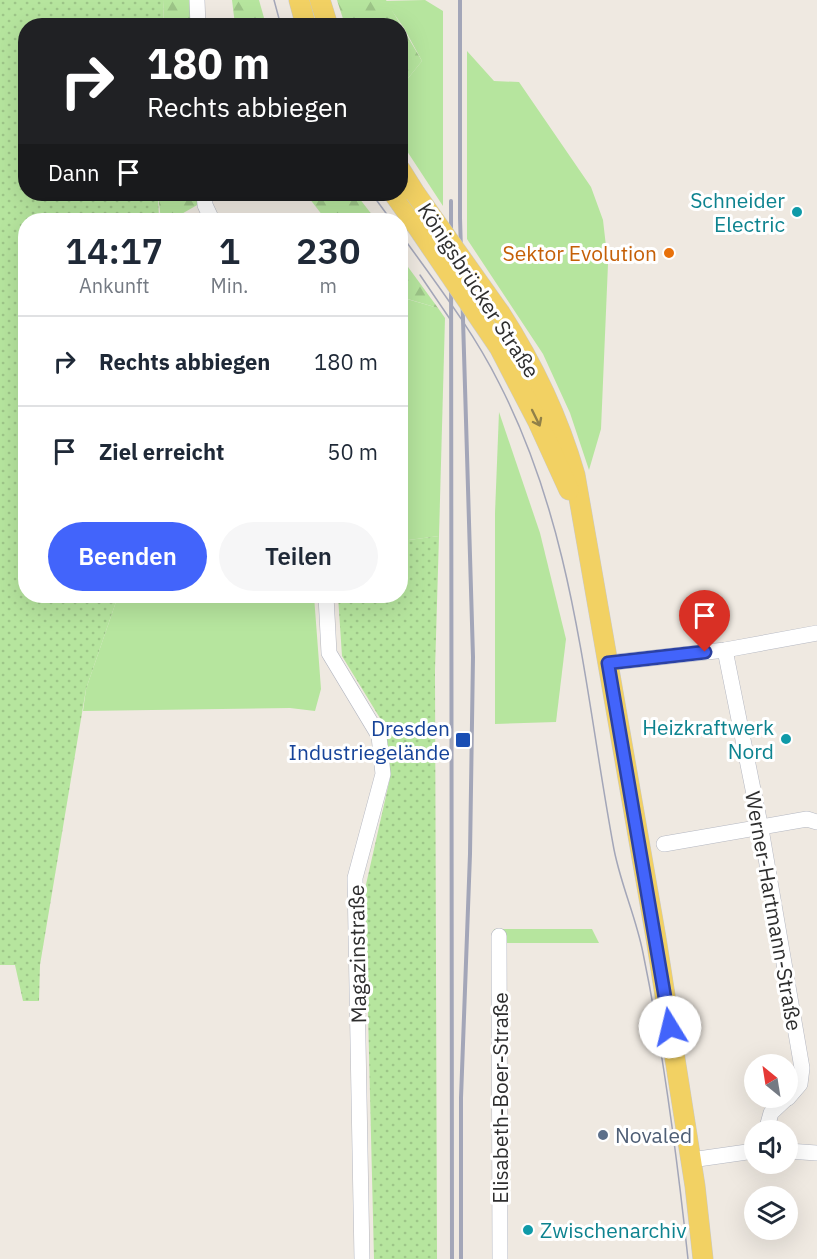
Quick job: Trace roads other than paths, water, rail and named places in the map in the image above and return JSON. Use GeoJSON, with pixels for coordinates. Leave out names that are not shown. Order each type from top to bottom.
{"type":"FeatureCollection","features":[{"type":"Feature","properties":{"kind":"main road"},"geometry":{"type":"LineString","coordinates":[[298,0],[304,18]]}},
{"type":"Feature","properties":{"kind":"main road"},"geometry":{"type":"LineString","coordinates":[[320,0],[326,18]]}},
{"type":"Feature","properties":{"kind":"main road","name":"Königsbrücker Straße"},"geometry":{"type":"LineString","coordinates":[[408,181],[524,351],[555,414],[575,475],[656,938],[691,1160],[703,1259]]}},
{"type":"Feature","properties":{"kind":"main road","name":"Königsbrücker Straße"},"geometry":{"type":"LineString","coordinates":[[408,214],[499,347],[538,422],[581,517]]}},
{"type":"Feature","properties":{"kind":"street"},"geometry":{"type":"LineString","coordinates":[[197,0],[198,18]]}},
{"type":"Feature","properties":{"kind":"street","name":"Magazinstraße"},"geometry":{"type":"LineString","coordinates":[[326,603],[329,653],[379,736],[383,774],[355,878],[362,1259]]}},
{"type":"Feature","properties":{"kind":"street"},"geometry":{"type":"LineString","coordinates":[[608,663],[725,650],[817,633]]}},
{"type":"Feature","properties":{"kind":"street","name":"Werner-Hartmann-Straße"},"geometry":{"type":"LineString","coordinates":[[725,650],[761,829],[802,1068],[798,1085]]}},
{"type":"Feature","properties":{"kind":"street"},"geometry":{"type":"LineString","coordinates":[[664,844],[761,829],[807,819],[817,822]]}},
{"type":"Feature","properties":{"kind":"street","name":"Elisabeth-Boer-Straße"},"geometry":{"type":"LineString","coordinates":[[499,936],[501,1259]]}},
{"type":"Feature","properties":{"kind":"street"},"geometry":{"type":"LineString","coordinates":[[691,1160],[744,1152]]}},
{"type":"Feature","properties":{"kind":"street"},"geometry":{"type":"LineString","coordinates":[[798,1152],[817,1153]]}},
{"type":"Feature","properties":{"kind":"tram line"},"geometry":{"type":"LineString","coordinates":[[274,0],[279,18]]}},
{"type":"Feature","properties":{"kind":"tram line"},"geometry":{"type":"LineString","coordinates":[[377,201],[386,213]]}},
{"type":"Feature","properties":{"kind":"tram line"},"geometry":{"type":"LineString","coordinates":[[408,244],[465,325],[499,383],[524,438],[544,494],[560,551],[584,667],[616,858],[640,939],[651,991],[669,1106],[688,1259]]}},
{"type":"Feature","properties":{"kind":"tram line"},"geometry":{"type":"LineString","coordinates":[[420,275],[452,322]]}},
{"type":"Feature","properties":{"kind":"railway"},"geometry":{"type":"LineString","coordinates":[[460,0],[460,218],[473,657],[470,854],[461,1098],[461,1259]]}},
{"type":"Feature","properties":{"kind":"railway"},"geometry":{"type":"LineString","coordinates":[[451,201],[452,1259]]}},
{"type":"Feature","properties":{"kind":"place","name":"Schneider Electric"},"geometry":{"type":"Point","coordinates":[797,212]}},
{"type":"Feature","properties":{"kind":"place","name":"Sektor Evolution"},"geometry":{"type":"Point","coordinates":[669,253]}},
{"type":"Feature","properties":{"kind":"place","name":"Heizkraftwerk Nord"},"geometry":{"type":"Point","coordinates":[786,739]}},
{"type":"Feature","properties":{"kind":"place","name":"Dresden Industriegelände"},"geometry":{"type":"Point","coordinates":[463,740]}},
{"type":"Feature","properties":{"kind":"place","name":"Novaled"},"geometry":{"type":"Point","coordinates":[603,1135]}},
{"type":"Feature","properties":{"kind":"place","name":"Zwischenarchiv"},"geometry":{"type":"Point","coordinates":[528,1230]}}]}
